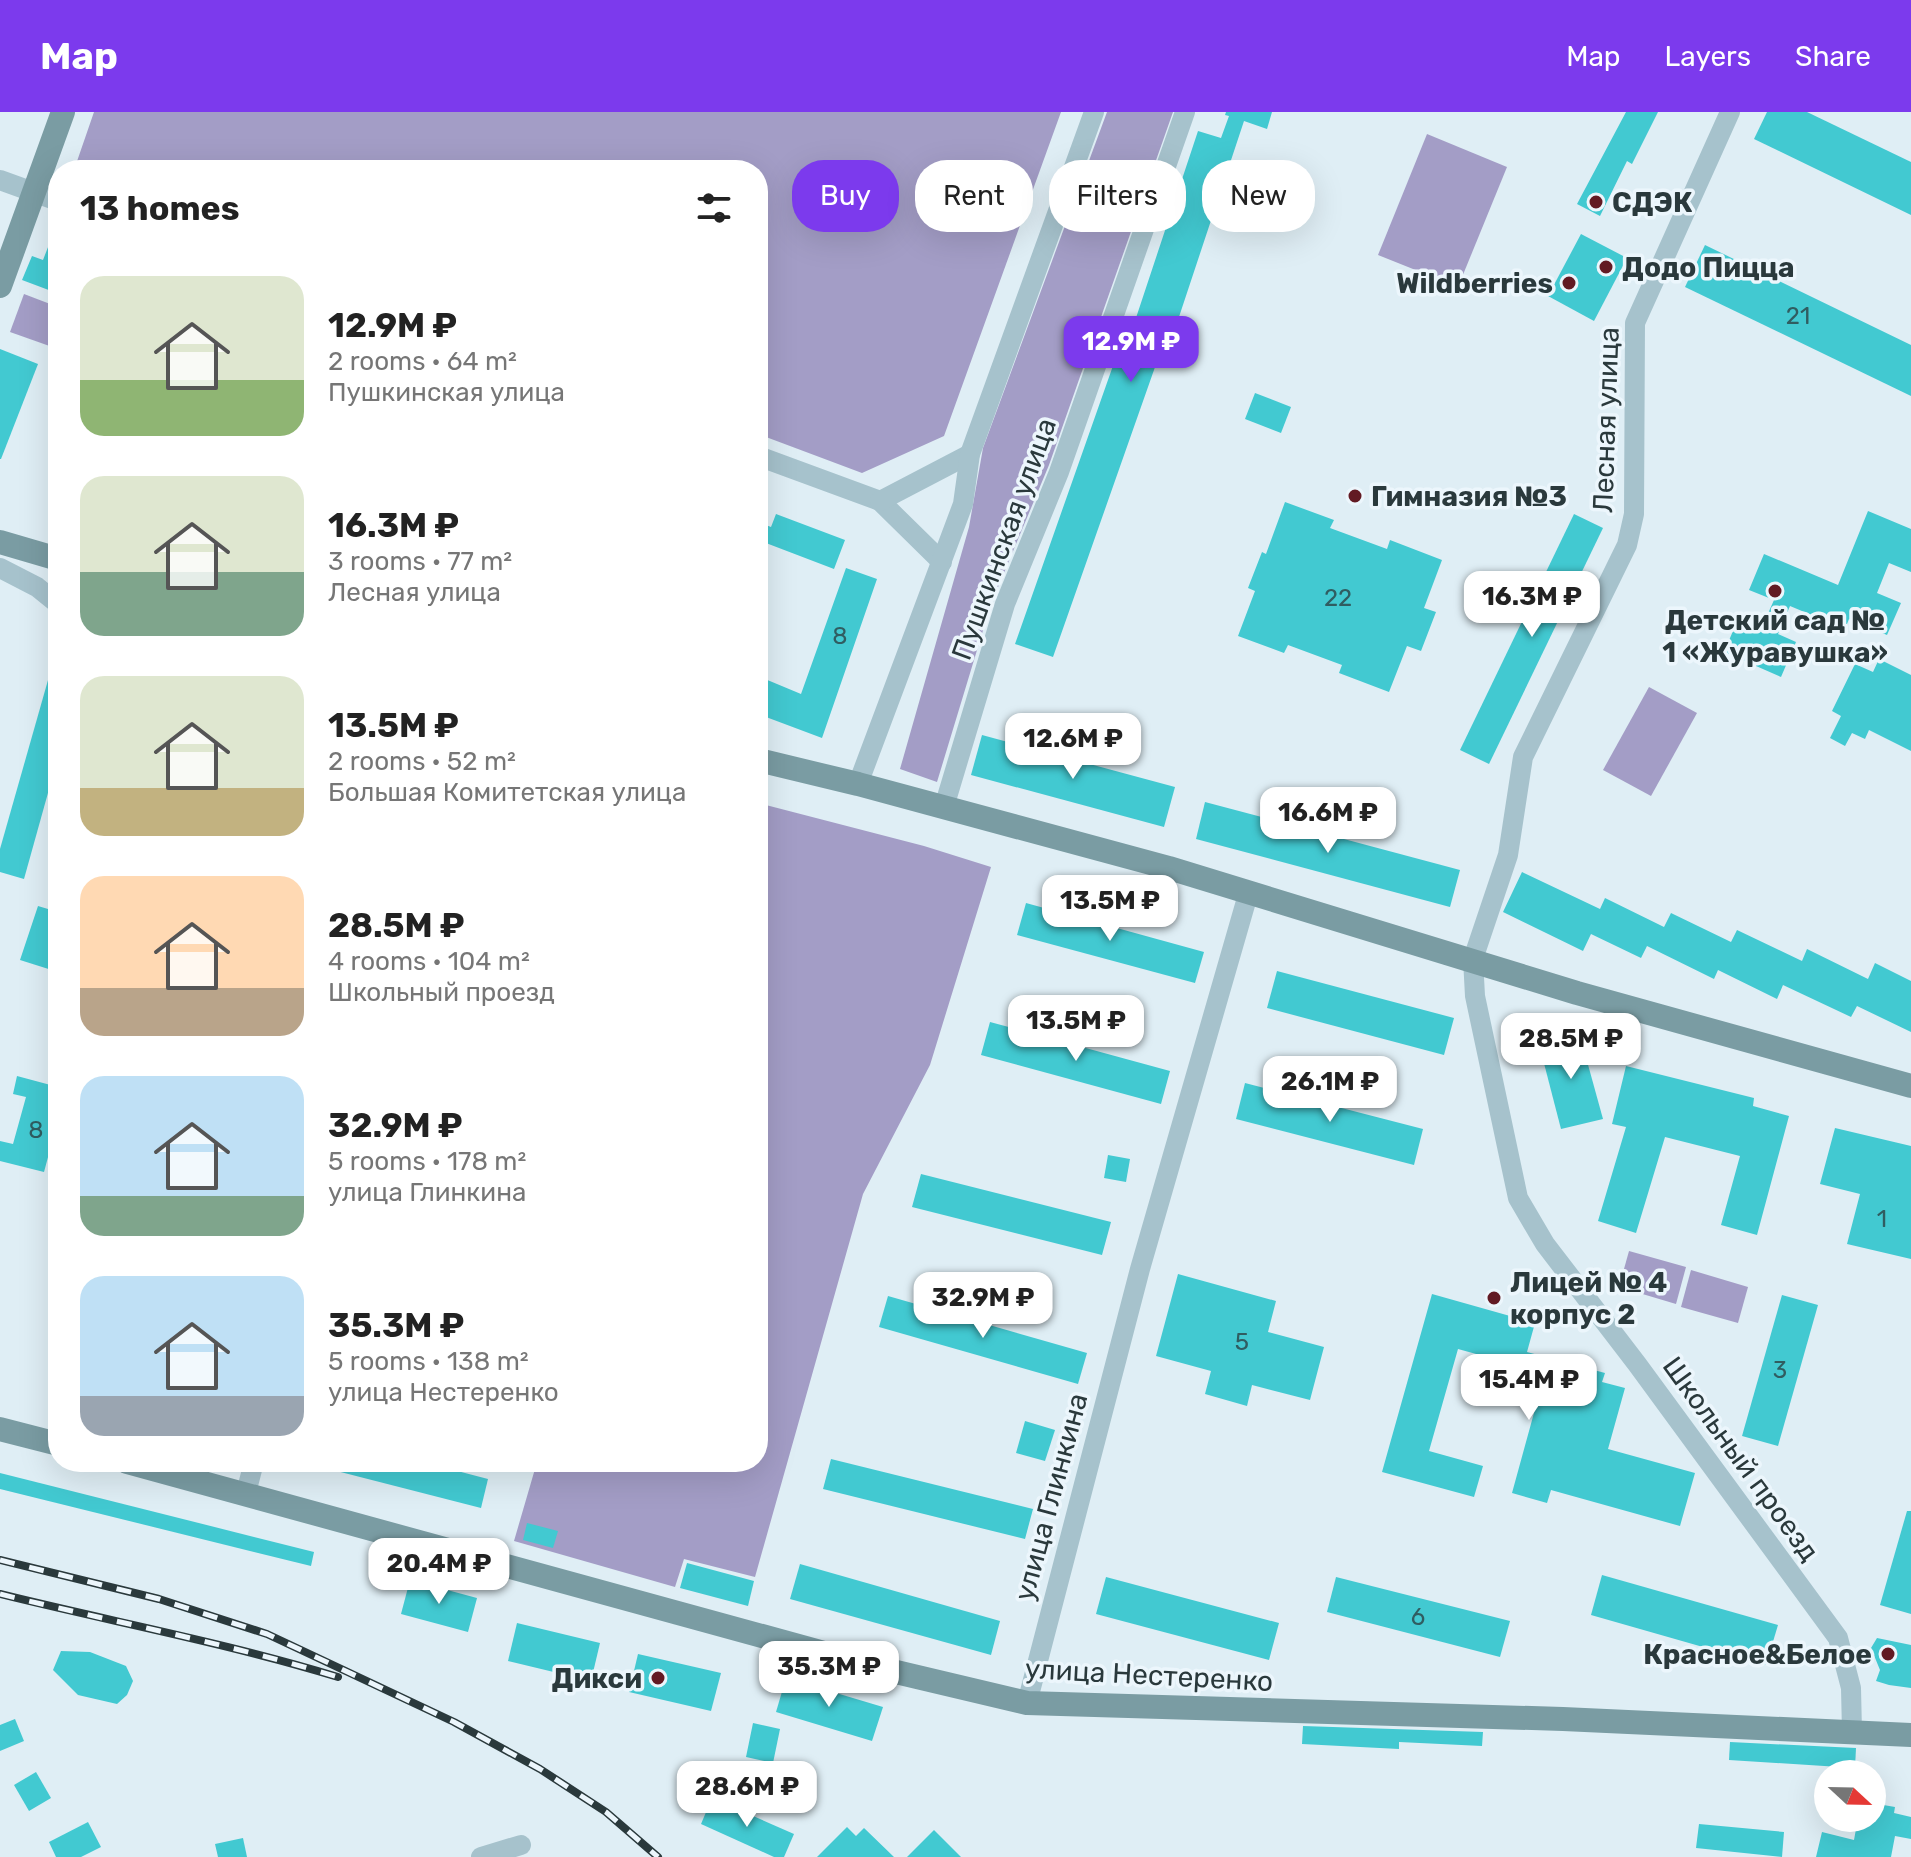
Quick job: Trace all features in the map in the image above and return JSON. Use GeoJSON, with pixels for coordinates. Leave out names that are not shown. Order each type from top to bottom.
{"type":"FeatureCollection","features":[{"type":"Feature","properties":{"kind":"street"},"geometry":{"type":"LineString","coordinates":[[0,286],[63,112]]}},
{"type":"Feature","properties":{"kind":"street","name":"Пушкинская улица"},"geometry":{"type":"LineString","coordinates":[[858,784],[963,504],[970,454],[1094,112]]}},
{"type":"Feature","properties":{"kind":"street","name":"Пушкинская улица"},"geometry":{"type":"LineString","coordinates":[[944,807],[1005,604],[1064,457],[1185,112]]}},
{"type":"Feature","properties":{"kind":"street","name":"Лесная улица"},"geometry":{"type":"LineString","coordinates":[[1473,959],[1508,855],[1523,757],[1627,545],[1634,514],[1635,323],[1730,112]]}},
{"type":"Feature","properties":{"kind":"street"},"geometry":{"type":"LineString","coordinates":[[0,180],[48,197]]}},
{"type":"Feature","properties":{"kind":"street"},"geometry":{"type":"LineString","coordinates":[[880,501],[970,454]]}},
{"type":"Feature","properties":{"kind":"street"},"geometry":{"type":"LineString","coordinates":[[768,460],[880,501],[942,562]]}},
{"type":"Feature","properties":{"kind":"street"},"geometry":{"type":"LineString","coordinates":[[0,542],[48,556]]}},
{"type":"Feature","properties":{"kind":"street"},"geometry":{"type":"LineString","coordinates":[[37,587],[48,563]]}},
{"type":"Feature","properties":{"kind":"street"},"geometry":{"type":"LineString","coordinates":[[0,568],[48,596]]}},
{"type":"Feature","properties":{"kind":"street"},"geometry":{"type":"LineString","coordinates":[[768,762],[1249,891],[1577,993],[1911,1086]]}},
{"type":"Feature","properties":{"kind":"street","name":"улица Глинкина"},"geometry":{"type":"LineString","coordinates":[[1027,1703],[1140,1269],[1249,891]]}},
{"type":"Feature","properties":{"kind":"street","name":"Школьный проезд"},"geometry":{"type":"LineString","coordinates":[[1473,959],[1475,996],[1518,1198],[1545,1244],[1838,1638],[1851,1688],[1852,1732]]}},
{"type":"Feature","properties":{"kind":"street"},"geometry":{"type":"LineString","coordinates":[[0,1429],[48,1441]]}},
{"type":"Feature","properties":{"kind":"street","name":"улица Нестеренко"},"geometry":{"type":"LineString","coordinates":[[165,1472],[875,1667],[1027,1703],[1563,1719],[1911,1735]]}},
{"type":"Feature","properties":{"kind":"street"},"geometry":{"type":"LineString","coordinates":[[246,1493],[251,1472]]}},
{"type":"Feature","properties":{"kind":"street"},"geometry":{"type":"LineString","coordinates":[[481,1857],[521,1845]]}},
{"type":"Feature","properties":{"kind":"shaded area"},"geometry":{"type":"Polygon","coordinates":[[[94,112],[1061,112],[1033,190],[1033,160],[915,160],[915,232],[1018,232],[944,436],[862,473],[768,438],[768,160],[77,160],[94,112]]]}},
{"type":"Feature","properties":{"kind":"shaded area"},"geometry":{"type":"Polygon","coordinates":[[[1107,112],[1173,112],[1156,160],[1089,160],[1107,112]]]}},
{"type":"Feature","properties":{"kind":"shaded area"},"geometry":{"type":"Polygon","coordinates":[[[1427,134],[1507,167],[1458,287],[1378,255],[1427,134]]]}},
{"type":"Feature","properties":{"kind":"shaded area"},"geometry":{"type":"Polygon","coordinates":[[[1063,232],[1131,232],[1049,465],[991,604],[937,782],[900,769],[969,527],[983,448],[1063,232]]]}},
{"type":"Feature","properties":{"kind":"shaded area"},"geometry":{"type":"Polygon","coordinates":[[[24,294],[48,303],[48,345],[10,332],[24,294]]]}},
{"type":"Feature","properties":{"kind":"shaded area"},"geometry":{"type":"Polygon","coordinates":[[[1649,687],[1697,713],[1651,796],[1603,770],[1649,687]]]}},
{"type":"Feature","properties":{"kind":"shaded area"},"geometry":{"type":"Polygon","coordinates":[[[768,806],[924,846],[991,867],[930,1065],[863,1194],[755,1577],[684,1559],[675,1587],[514,1541],[534,1472],[768,1472],[768,806]]]}},
{"type":"Feature","properties":{"kind":"shaded area"},"geometry":{"type":"Polygon","coordinates":[[[1629,1251],[1686,1267],[1676,1304],[1619,1287],[1629,1251]]]}},
{"type":"Feature","properties":{"kind":"shaded area"},"geometry":{"type":"Polygon","coordinates":[[[1691,1270],[1748,1287],[1738,1323],[1681,1307],[1691,1270]]]}},
{"type":"Feature","properties":{"kind":"building"},"geometry":{"type":"Polygon","coordinates":[[[1226,112],[1272,112],[1267,129],[1244,121],[1231,160],[1202,160],[1202,232],[1207,232],[1173,335],[1167,333],[1053,657],[1015,644],[1121,343],[1127,345],[1164,232],[1186,232],[1186,167],[1198,131],[1221,138],[1229,116],[1225,115],[1226,112]]]}},
{"type":"Feature","properties":{"kind":"building"},"geometry":{"type":"Polygon","coordinates":[[[1626,112],[1658,112],[1632,164],[1627,161],[1600,216],[1577,204],[1626,112]]]}},
{"type":"Feature","properties":{"kind":"building"},"geometry":{"type":"Polygon","coordinates":[[[1767,112],[1807,112],[1911,162],[1911,215],[1754,139],[1767,112]]]}},
{"type":"Feature","properties":{"kind":"building"},"geometry":{"type":"Polygon","coordinates":[[[1581,234],[1627,258],[1594,321],[1548,296],[1581,234]]]}},
{"type":"Feature","properties":{"kind":"building"},"geometry":{"type":"Polygon","coordinates":[[[1705,245],[1911,345],[1911,396],[1685,287],[1705,245]]]}},
{"type":"Feature","properties":{"kind":"building"},"geometry":{"type":"Polygon","coordinates":[[[48,247],[48,290],[22,280],[32,256],[43,260],[48,247]]]}},
{"type":"Feature","properties":{"kind":"building"},"geometry":{"type":"Polygon","coordinates":[[[0,349],[38,364],[1,459],[0,459],[0,349]]]}},
{"type":"Feature","properties":{"kind":"building"},"geometry":{"type":"Polygon","coordinates":[[[1255,393],[1291,407],[1281,433],[1245,419],[1255,393]]]}},
{"type":"Feature","properties":{"kind":"building"},"geometry":{"type":"Polygon","coordinates":[[[1285,502],[1334,520],[1330,528],[1387,549],[1390,540],[1442,560],[1424,608],[1436,612],[1421,651],[1407,646],[1389,692],[1339,673],[1342,665],[1288,645],[1284,653],[1238,636],[1255,591],[1248,588],[1262,552],[1266,554],[1285,502]]]}},
{"type":"Feature","properties":{"kind":"building"},"geometry":{"type":"Polygon","coordinates":[[[1868,511],[1911,529],[1911,572],[1889,563],[1877,593],[1901,603],[1887,635],[1849,619],[1845,629],[1790,606],[1778,634],[1796,642],[1781,677],[1724,652],[1739,617],[1762,627],[1774,600],[1749,590],[1764,554],[1838,585],[1868,511]]]}},
{"type":"Feature","properties":{"kind":"building"},"geometry":{"type":"Polygon","coordinates":[[[776,514],[845,540],[834,569],[768,544],[768,526],[771,527],[776,514]]]}},
{"type":"Feature","properties":{"kind":"building"},"geometry":{"type":"Polygon","coordinates":[[[1574,514],[1603,528],[1489,764],[1460,750],[1574,514]]]}},
{"type":"Feature","properties":{"kind":"building"},"geometry":{"type":"Polygon","coordinates":[[[846,568],[877,579],[822,738],[768,718],[768,680],[801,694],[846,568]]]}},
{"type":"Feature","properties":{"kind":"building"},"geometry":{"type":"Polygon","coordinates":[[[1879,659],[1911,675],[1911,751],[1869,730],[1865,739],[1852,733],[1845,746],[1830,738],[1841,716],[1832,711],[1855,664],[1873,672],[1879,659]]]}},
{"type":"Feature","properties":{"kind":"building"},"geometry":{"type":"Polygon","coordinates":[[[48,680],[48,793],[24,879],[0,872],[0,849],[48,680]]]}},
{"type":"Feature","properties":{"kind":"building"},"geometry":{"type":"Polygon","coordinates":[[[982,735],[1175,787],[1164,827],[971,775],[982,735]]]}},
{"type":"Feature","properties":{"kind":"building"},"geometry":{"type":"Polygon","coordinates":[[[1205,802],[1460,870],[1450,907],[1196,839],[1205,802]]]}},
{"type":"Feature","properties":{"kind":"building"},"geometry":{"type":"Polygon","coordinates":[[[1522,872],[1600,909],[1605,898],[1664,927],[1671,913],[1731,942],[1737,930],[1802,961],[1807,949],[1868,979],[1875,963],[1911,981],[1911,1032],[1857,1006],[1851,1017],[1783,985],[1777,999],[1718,970],[1714,979],[1647,946],[1641,958],[1591,934],[1583,951],[1503,912],[1522,872]]]}},
{"type":"Feature","properties":{"kind":"building"},"geometry":{"type":"Polygon","coordinates":[[[1026,903],[1204,952],[1195,983],[1017,935],[1026,903]]]}},
{"type":"Feature","properties":{"kind":"building"},"geometry":{"type":"Polygon","coordinates":[[[38,906],[48,909],[48,969],[20,960],[38,906]]]}},
{"type":"Feature","properties":{"kind":"building"},"geometry":{"type":"Polygon","coordinates":[[[1277,971],[1454,1018],[1444,1055],[1267,1008],[1277,971]]]}},
{"type":"Feature","properties":{"kind":"building"},"geometry":{"type":"Polygon","coordinates":[[[990,1022],[1170,1071],[1161,1104],[981,1055],[990,1022]]]}},
{"type":"Feature","properties":{"kind":"building"},"geometry":{"type":"Polygon","coordinates":[[[1579,1032],[1603,1119],[1561,1129],[1539,1044],[1579,1032]]]}},
{"type":"Feature","properties":{"kind":"building"},"geometry":{"type":"Polygon","coordinates":[[[1626,1066],[1754,1098],[1753,1106],[1789,1116],[1757,1235],[1721,1225],[1740,1156],[1665,1137],[1636,1233],[1598,1221],[1626,1127],[1612,1124],[1626,1066]]]}},
{"type":"Feature","properties":{"kind":"building"},"geometry":{"type":"Polygon","coordinates":[[[17,1076],[48,1084],[48,1157],[44,1172],[0,1161],[0,1141],[13,1144],[26,1097],[13,1094],[17,1076]]]}},
{"type":"Feature","properties":{"kind":"building"},"geometry":{"type":"Polygon","coordinates":[[[1245,1083],[1423,1129],[1414,1165],[1236,1119],[1245,1083]]]}},
{"type":"Feature","properties":{"kind":"building"},"geometry":{"type":"Polygon","coordinates":[[[1835,1128],[1911,1146],[1911,1259],[1847,1244],[1860,1194],[1820,1184],[1835,1128]]]}},
{"type":"Feature","properties":{"kind":"building"},"geometry":{"type":"Polygon","coordinates":[[[1108,1155],[1130,1159],[1126,1182],[1104,1178],[1108,1155]]]}},
{"type":"Feature","properties":{"kind":"building"},"geometry":{"type":"Polygon","coordinates":[[[921,1174],[1111,1222],[1102,1255],[912,1207],[921,1174]]]}},
{"type":"Feature","properties":{"kind":"building"},"geometry":{"type":"Polygon","coordinates":[[[1178,1274],[1276,1301],[1268,1332],[1324,1347],[1310,1400],[1252,1385],[1247,1406],[1205,1394],[1211,1371],[1156,1356],[1178,1274]]]}},
{"type":"Feature","properties":{"kind":"building"},"geometry":{"type":"Polygon","coordinates":[[[1432,1294],[1535,1323],[1527,1352],[1605,1373],[1602,1382],[1625,1388],[1608,1449],[1695,1473],[1680,1526],[1551,1490],[1547,1503],[1512,1493],[1545,1373],[1458,1349],[1429,1451],[1483,1466],[1474,1497],[1382,1472],[1432,1294]]]}},
{"type":"Feature","properties":{"kind":"building"},"geometry":{"type":"Polygon","coordinates":[[[1782,1295],[1818,1305],[1778,1446],[1742,1436],[1782,1295]]]}},
{"type":"Feature","properties":{"kind":"building"},"geometry":{"type":"Polygon","coordinates":[[[888,1296],[1087,1353],[1078,1384],[879,1327],[888,1296]]]}},
{"type":"Feature","properties":{"kind":"building"},"geometry":{"type":"Polygon","coordinates":[[[1025,1421],[1055,1430],[1045,1461],[1016,1453],[1025,1421]]]}},
{"type":"Feature","properties":{"kind":"building"},"geometry":{"type":"Polygon","coordinates":[[[831,1459],[1033,1509],[1025,1539],[823,1489],[831,1459]]]}},
{"type":"Feature","properties":{"kind":"building"},"geometry":{"type":"Polygon","coordinates":[[[341,1472],[461,1472],[488,1479],[481,1508],[341,1472]]]}},
{"type":"Feature","properties":{"kind":"building"},"geometry":{"type":"Polygon","coordinates":[[[0,1473],[314,1552],[311,1566],[0,1489],[0,1473]]]}},
{"type":"Feature","properties":{"kind":"building"},"geometry":{"type":"Polygon","coordinates":[[[1907,1511],[1911,1511],[1911,1614],[1880,1605],[1907,1511]]]}},
{"type":"Feature","properties":{"kind":"building"},"geometry":{"type":"Polygon","coordinates":[[[527,1523],[558,1531],[553,1548],[523,1540],[527,1523]]]}},
{"type":"Feature","properties":{"kind":"building"},"geometry":{"type":"Polygon","coordinates":[[[687,1563],[754,1581],[748,1606],[680,1588],[687,1563]]]}},
{"type":"Feature","properties":{"kind":"building"},"geometry":{"type":"Polygon","coordinates":[[[800,1564],[1000,1621],[991,1655],[790,1599],[800,1564]]]}},
{"type":"Feature","properties":{"kind":"building"},"geometry":{"type":"Polygon","coordinates":[[[1602,1575],[1778,1625],[1766,1665],[1591,1615],[1602,1575]]]}},
{"type":"Feature","properties":{"kind":"building"},"geometry":{"type":"Polygon","coordinates":[[[1106,1577],[1279,1623],[1269,1660],[1096,1614],[1106,1577]]]}},
{"type":"Feature","properties":{"kind":"building"},"geometry":{"type":"Polygon","coordinates":[[[1336,1577],[1510,1621],[1500,1657],[1327,1612],[1336,1577]]]}},
{"type":"Feature","properties":{"kind":"building"},"geometry":{"type":"Polygon","coordinates":[[[410,1580],[477,1598],[468,1632],[401,1614],[410,1580]]]}},
{"type":"Feature","properties":{"kind":"building"},"geometry":{"type":"Polygon","coordinates":[[[517,1623],[600,1643],[591,1681],[508,1661],[517,1623]]]}},
{"type":"Feature","properties":{"kind":"building"},"geometry":{"type":"Polygon","coordinates":[[[1877,1638],[1911,1645],[1911,1688],[1876,1681],[1880,1670],[1871,1648],[1877,1638]]]}},
{"type":"Feature","properties":{"kind":"building"},"geometry":{"type":"Polygon","coordinates":[[[61,1651],[90,1652],[126,1666],[133,1681],[127,1695],[117,1704],[78,1695],[53,1670],[61,1651]]]}},
{"type":"Feature","properties":{"kind":"building"},"geometry":{"type":"Polygon","coordinates":[[[638,1654],[721,1673],[711,1711],[629,1692],[638,1654]]]}},
{"type":"Feature","properties":{"kind":"building"},"geometry":{"type":"Polygon","coordinates":[[[786,1678],[883,1707],[872,1741],[776,1712],[786,1678]]]}},
{"type":"Feature","properties":{"kind":"building"},"geometry":{"type":"Polygon","coordinates":[[[15,1719],[24,1741],[0,1751],[0,1725],[15,1719]]]}},
{"type":"Feature","properties":{"kind":"building"},"geometry":{"type":"Polygon","coordinates":[[[753,1723],[780,1729],[773,1763],[746,1757],[753,1723]]]}},
{"type":"Feature","properties":{"kind":"building"},"geometry":{"type":"Polygon","coordinates":[[[1303,1726],[1483,1732],[1482,1746],[1399,1742],[1399,1749],[1302,1744],[1303,1726]]]}},
{"type":"Feature","properties":{"kind":"building"},"geometry":{"type":"Polygon","coordinates":[[[1730,1742],[1856,1748],[1855,1760],[1814,1760],[1814,1765],[1729,1760],[1730,1742]]]}},
{"type":"Feature","properties":{"kind":"building"},"geometry":{"type":"Polygon","coordinates":[[[36,1772],[51,1798],[29,1811],[14,1785],[36,1772]]]}},
{"type":"Feature","properties":{"kind":"building"},"geometry":{"type":"Polygon","coordinates":[[[712,1798],[794,1834],[784,1857],[774,1857],[701,1824],[712,1798]]]}},
{"type":"Feature","properties":{"kind":"building"},"geometry":{"type":"Polygon","coordinates":[[[1886,1805],[1895,1807],[1894,1813],[1911,1817],[1911,1839],[1895,1836],[1891,1857],[1816,1857],[1822,1832],[1854,1840],[1855,1832],[1886,1832],[1886,1805]]]}},
{"type":"Feature","properties":{"kind":"building"},"geometry":{"type":"Polygon","coordinates":[[[88,1822],[101,1847],[81,1857],[56,1857],[49,1842],[88,1822]]]}},
{"type":"Feature","properties":{"kind":"building"},"geometry":{"type":"Polygon","coordinates":[[[1699,1824],[1784,1832],[1782,1857],[1696,1848],[1699,1824]]]}},
{"type":"Feature","properties":{"kind":"building"},"geometry":{"type":"Polygon","coordinates":[[[847,1827],[856,1836],[864,1828],[894,1857],[817,1857],[847,1827]]]}},
{"type":"Feature","properties":{"kind":"building"},"geometry":{"type":"Polygon","coordinates":[[[934,1830],[961,1857],[907,1857],[934,1830]]]}},
{"type":"Feature","properties":{"kind":"building"},"geometry":{"type":"Polygon","coordinates":[[[243,1838],[247,1857],[218,1857],[215,1844],[243,1838]]]}},
{"type":"Feature","properties":{"kind":"railway"},"geometry":{"type":"LineString","coordinates":[[0,1560],[159,1599],[267,1634],[454,1722],[540,1769],[606,1812],[658,1857]]}},
{"type":"Feature","properties":{"kind":"railway"},"geometry":{"type":"LineString","coordinates":[[0,1594],[212,1643],[338,1677]]}},
{"type":"Feature","properties":{"kind":"place","name":"СДЭК"},"geometry":{"type":"Point","coordinates":[1596,202]}},
{"type":"Feature","properties":{"kind":"place","name":"Додо Пицца"},"geometry":{"type":"Point","coordinates":[1606,267]}},
{"type":"Feature","properties":{"kind":"place","name":"Wildberries"},"geometry":{"type":"Point","coordinates":[1569,283]}},
{"type":"Feature","properties":{"kind":"place","name":"Гимназия №3"},"geometry":{"type":"Point","coordinates":[1355,496]}},
{"type":"Feature","properties":{"kind":"place","name":"Детский сад № 1 «Журавушка»"},"geometry":{"type":"Point","coordinates":[1775,591]}},
{"type":"Feature","properties":{"kind":"place","name":"Лицей № 4 корпус 2"},"geometry":{"type":"Point","coordinates":[1494,1298]}},
{"type":"Feature","properties":{"kind":"place","name":"Красное&Белое"},"geometry":{"type":"Point","coordinates":[1888,1654]}},
{"type":"Feature","properties":{"kind":"place","name":"Дикси"},"geometry":{"type":"Point","coordinates":[658,1678]}}]}
